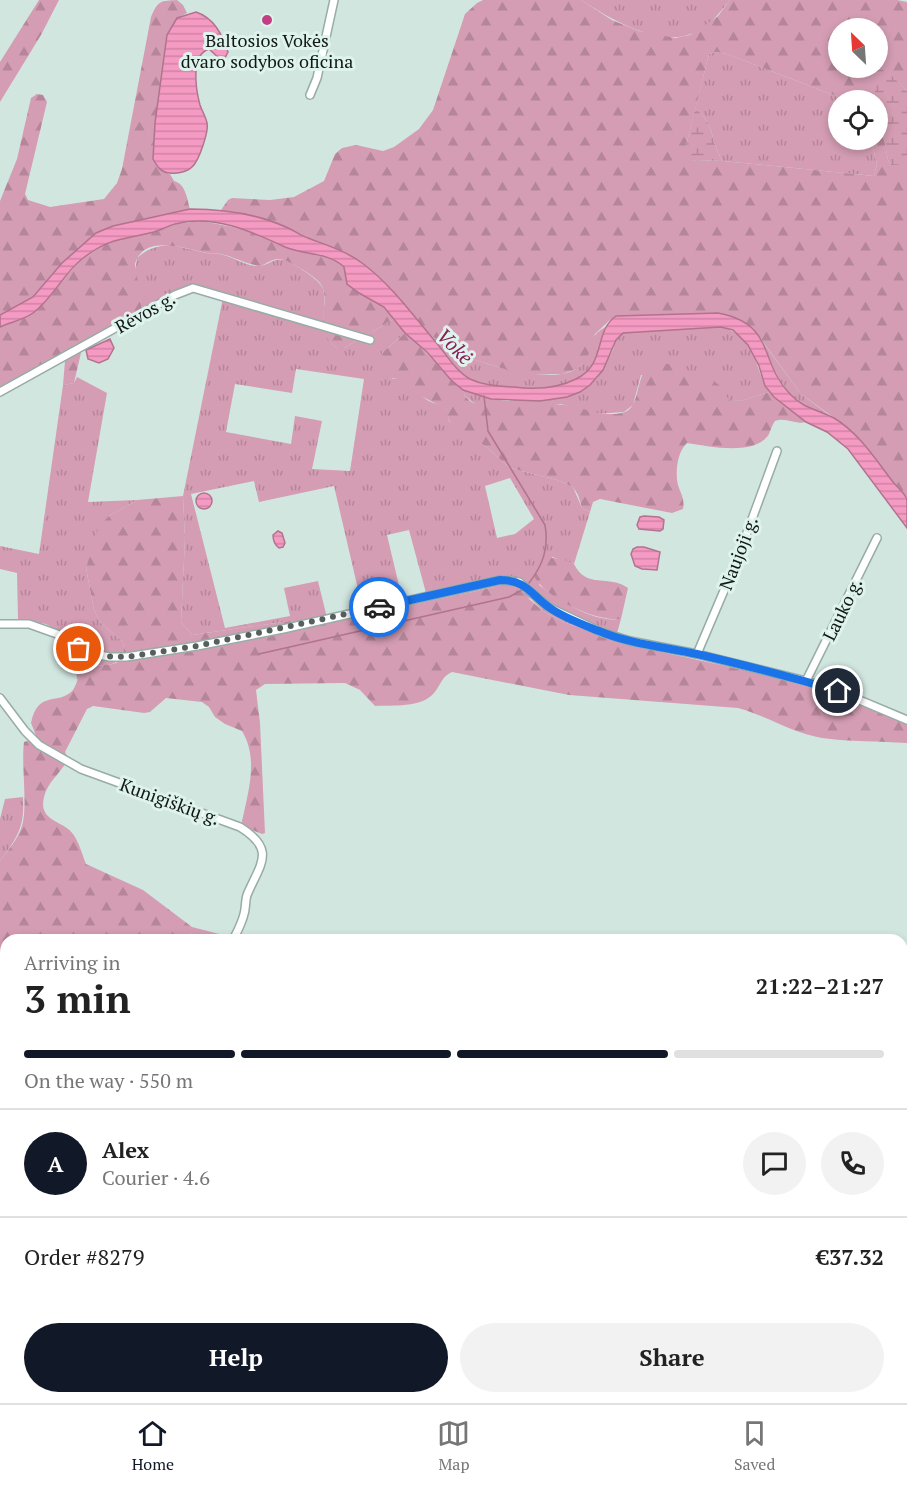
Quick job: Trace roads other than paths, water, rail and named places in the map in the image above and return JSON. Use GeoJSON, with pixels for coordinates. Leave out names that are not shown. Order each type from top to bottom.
{"type":"FeatureCollection","features":[{"type":"Feature","properties":{"kind":"street"},"geometry":{"type":"LineString","coordinates":[[310,95],[317,78],[334,0]]}},
{"type":"Feature","properties":{"kind":"street","name":"Rėvos g."},"geometry":{"type":"LineString","coordinates":[[0,392],[175,295],[193,288],[370,340]]}},
{"type":"Feature","properties":{"kind":"street","name":"Naujoji g."},"geometry":{"type":"LineString","coordinates":[[698,654],[777,450]]}},
{"type":"Feature","properties":{"kind":"street","name":"Lauko g."},"geometry":{"type":"LineString","coordinates":[[806,681],[877,538]]}},
{"type":"Feature","properties":{"kind":"street"},"geometry":{"type":"LineString","coordinates":[[0,624],[29,624],[44,628],[88,653],[110,657],[197,646],[293,627],[500,580],[510,580],[519,582],[550,608],[601,632],[630,641],[698,654],[806,681],[838,691],[907,720]]}},
{"type":"Feature","properties":{"kind":"street","name":"Kunigiškių g."},"geometry":{"type":"LineString","coordinates":[[0,698],[25,731],[39,745],[81,769],[240,827],[257,838],[262,852],[261,861],[258,873],[246,897],[244,914],[236,934]]}},
{"type":"Feature","properties":{"kind":"waterway"},"geometry":{"type":"LineString","coordinates":[[484,396],[488,431],[545,525],[544,556],[529,583]]}},
{"type":"Feature","properties":{"kind":"waterway"},"geometry":{"type":"LineString","coordinates":[[259,654],[509,597],[522,590]]}},
{"type":"Feature","properties":{"kind":"place","name":"Baltosios Vokės dvaro sodybos oficina"},"geometry":{"type":"Point","coordinates":[267,20]}},
{"type":"Feature","properties":{"kind":"water label","name":"Vokė"},"geometry":{"type":"Point","coordinates":[455,346]}}]}
